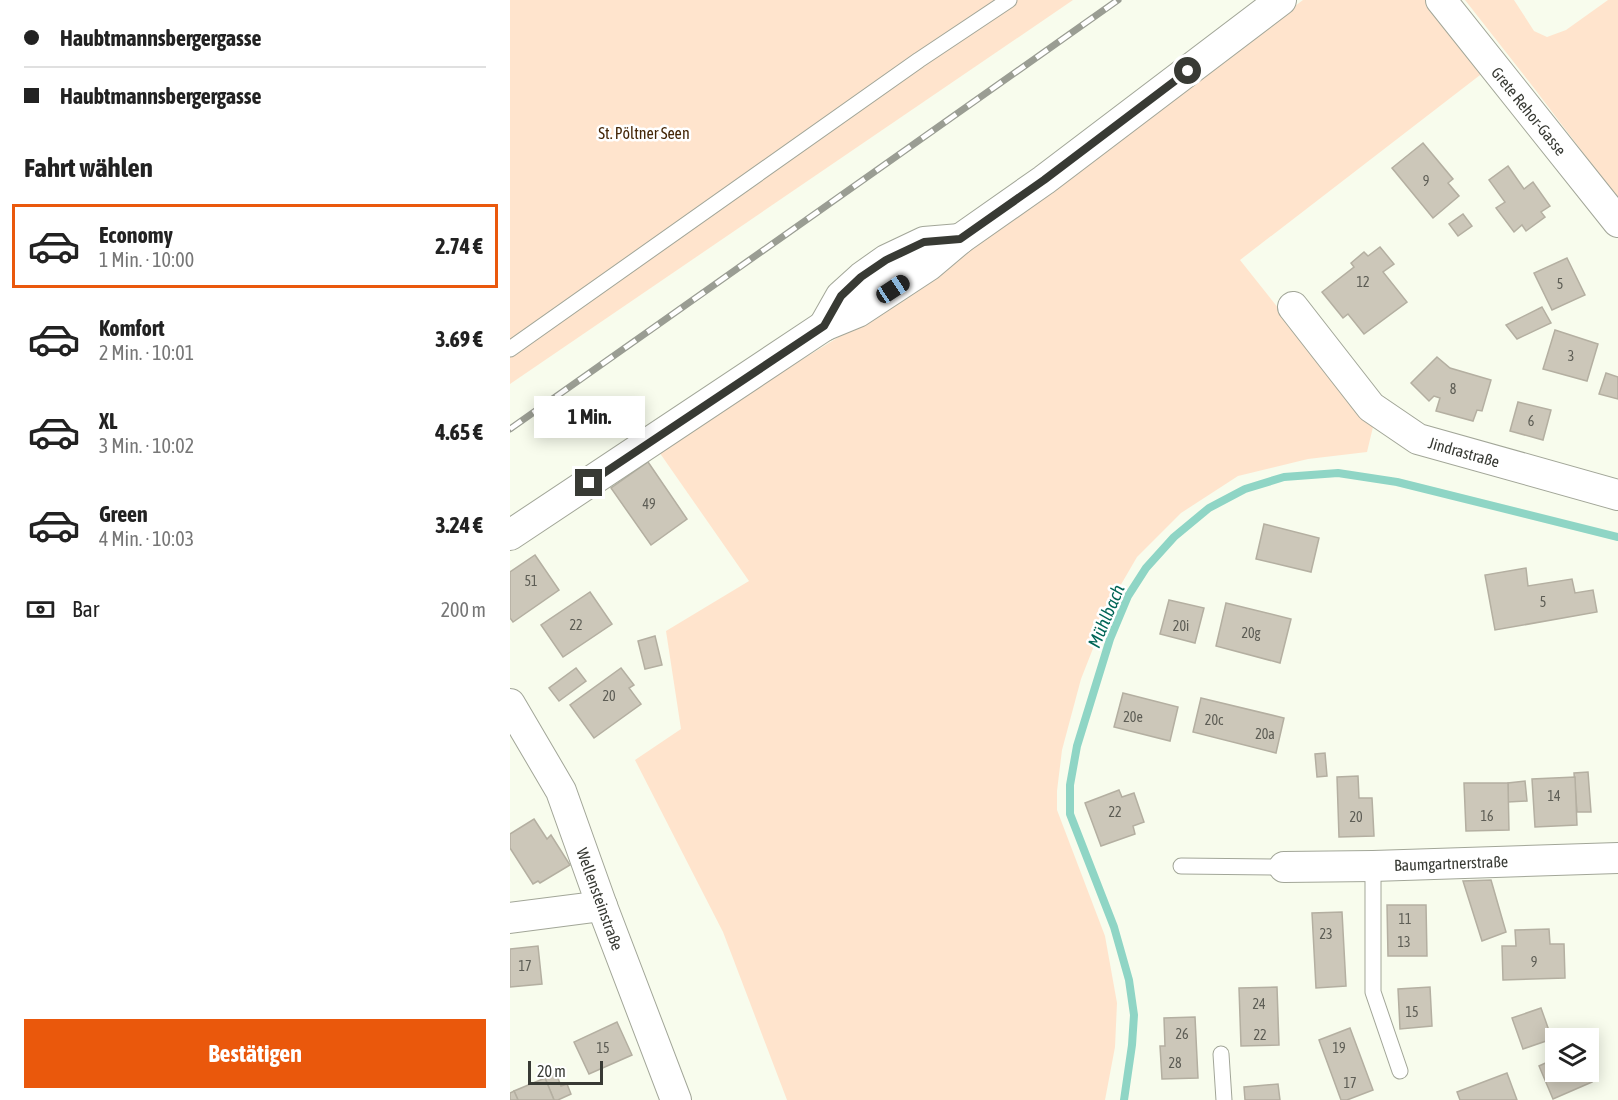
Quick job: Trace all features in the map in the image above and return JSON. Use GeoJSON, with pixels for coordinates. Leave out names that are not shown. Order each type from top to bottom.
{"type":"FeatureCollection","features":[{"type":"Feature","properties":{"kind":"street"},"geometry":{"type":"LineString","coordinates":[[510,535],[824,326],[841,296],[861,277],[886,260],[924,242],[960,239],[1044,180],[1281,0]]}},
{"type":"Feature","properties":{"kind":"street","name":"Grete Rehor-Gasse"},"geometry":{"type":"LineString","coordinates":[[1441,0],[1618,222]]}},
{"type":"Feature","properties":{"kind":"street","name":"Jindrastraße"},"geometry":{"type":"LineString","coordinates":[[1293,307],[1371,407],[1418,439],[1617,489]]}},
{"type":"Feature","properties":{"kind":"street","name":"Wellensteinstraße"},"geometry":{"type":"LineString","coordinates":[[510,704],[561,791],[676,1100]]}},
{"type":"Feature","properties":{"kind":"street","name":"Baumgartnerstraße"},"geometry":{"type":"LineString","coordinates":[[1284,867],[1618,858]]}},
{"type":"Feature","properties":{"kind":"street"},"geometry":{"type":"LineString","coordinates":[[510,918],[602,906]]}},
{"type":"Feature","properties":{"kind":"lane"},"geometry":{"type":"LineString","coordinates":[[510,349],[920,60],[1009,0]]}},
{"type":"Feature","properties":{"kind":"lane"},"geometry":{"type":"LineString","coordinates":[[1181,866],[1284,867]]}},
{"type":"Feature","properties":{"kind":"lane"},"geometry":{"type":"LineString","coordinates":[[1373,866],[1373,992],[1400,1071]]}},
{"type":"Feature","properties":{"kind":"lane"},"geometry":{"type":"LineString","coordinates":[[1221,1054],[1224,1100]]}},
{"type":"Feature","properties":{"kind":"green space","name":"St. Pöltner Seen"},"geometry":{"type":"Polygon","coordinates":[[[510,0],[1073,0],[510,384],[510,0]]]}},
{"type":"Feature","properties":{"kind":"green space"},"geometry":{"type":"Polygon","coordinates":[[[1303,0],[1429,0],[1484,72],[1240,260],[1373,427],[1367,452],[1308,459],[1238,476],[1181,513],[1137,557],[1112,600],[1081,679],[1062,750],[1057,810],[1105,936],[1117,1003],[1115,1047],[1105,1100],[787,1100],[723,932],[635,760],[681,729],[666,631],[749,581],[657,449],[928,282],[1303,0]]]}},
{"type":"Feature","properties":{"kind":"green space"},"geometry":{"type":"Polygon","coordinates":[[[1465,0],[1514,0],[1534,31],[1547,37],[1566,30],[1608,0],[1618,0],[1618,199],[1534,88],[1465,0]]]}},
{"type":"Feature","properties":{"kind":"building"},"geometry":{"type":"Polygon","coordinates":[[[1423,143],[1453,179],[1448,183],[1459,196],[1433,218],[1392,168],[1423,143]]]}},
{"type":"Feature","properties":{"kind":"building"},"geometry":{"type":"Polygon","coordinates":[[[1508,166],[1524,189],[1533,182],[1550,206],[1541,212],[1545,217],[1526,231],[1522,225],[1514,232],[1496,208],[1505,202],[1489,180],[1508,166]]]}},
{"type":"Feature","properties":{"kind":"building"},"geometry":{"type":"Polygon","coordinates":[[[1463,214],[1472,226],[1458,236],[1449,224],[1463,214]]]}},
{"type":"Feature","properties":{"kind":"building"},"geometry":{"type":"Polygon","coordinates":[[[1380,247],[1394,264],[1383,272],[1407,302],[1364,334],[1348,314],[1343,318],[1322,292],[1354,267],[1351,263],[1364,252],[1368,256],[1380,247]]]}},
{"type":"Feature","properties":{"kind":"building"},"geometry":{"type":"Polygon","coordinates":[[[1567,258],[1585,295],[1552,310],[1534,273],[1567,258]]]}},
{"type":"Feature","properties":{"kind":"building"},"geometry":{"type":"Polygon","coordinates":[[[1542,307],[1551,323],[1517,339],[1506,325],[1542,307]]]}},
{"type":"Feature","properties":{"kind":"building"},"geometry":{"type":"Polygon","coordinates":[[[1555,330],[1598,344],[1587,381],[1543,369],[1555,330]]]}},
{"type":"Feature","properties":{"kind":"building"},"geometry":{"type":"Polygon","coordinates":[[[1437,357],[1450,368],[1491,380],[1482,411],[1477,410],[1473,421],[1436,411],[1440,398],[1434,396],[1429,401],[1411,383],[1437,357]]]}},
{"type":"Feature","properties":{"kind":"building"},"geometry":{"type":"Polygon","coordinates":[[[1606,373],[1618,377],[1618,399],[1599,394],[1606,373]]]}},
{"type":"Feature","properties":{"kind":"building"},"geometry":{"type":"Polygon","coordinates":[[[1518,402],[1551,410],[1543,440],[1510,431],[1518,402]]]}},
{"type":"Feature","properties":{"kind":"building"},"geometry":{"type":"Polygon","coordinates":[[[648,462],[687,519],[651,545],[611,488],[648,462]]]}},
{"type":"Feature","properties":{"kind":"building"},"geometry":{"type":"Polygon","coordinates":[[[1264,524],[1319,538],[1311,572],[1256,559],[1264,524]]]}},
{"type":"Feature","properties":{"kind":"building"},"geometry":{"type":"Polygon","coordinates":[[[535,555],[559,590],[513,622],[510,618],[510,572],[535,555]]]}},
{"type":"Feature","properties":{"kind":"building"},"geometry":{"type":"Polygon","coordinates":[[[1526,568],[1528,586],[1572,579],[1575,593],[1593,590],[1597,612],[1495,630],[1485,575],[1526,568]]]}},
{"type":"Feature","properties":{"kind":"building"},"geometry":{"type":"Polygon","coordinates":[[[590,592],[612,624],[563,657],[541,625],[590,592]]]}},
{"type":"Feature","properties":{"kind":"building"},"geometry":{"type":"Polygon","coordinates":[[[1169,600],[1204,608],[1195,643],[1160,634],[1169,600]]]}},
{"type":"Feature","properties":{"kind":"building"},"geometry":{"type":"Polygon","coordinates":[[[1226,603],[1291,619],[1280,663],[1216,646],[1226,603]]]}},
{"type":"Feature","properties":{"kind":"building"},"geometry":{"type":"Polygon","coordinates":[[[655,636],[662,665],[645,669],[638,641],[655,636]]]}},
{"type":"Feature","properties":{"kind":"building"},"geometry":{"type":"Polygon","coordinates":[[[576,668],[586,681],[559,701],[549,688],[576,668]]]}},
{"type":"Feature","properties":{"kind":"building"},"geometry":{"type":"Polygon","coordinates":[[[621,668],[634,685],[629,688],[641,704],[594,738],[570,705],[621,668]]]}},
{"type":"Feature","properties":{"kind":"building"},"geometry":{"type":"Polygon","coordinates":[[[1123,693],[1178,707],[1170,741],[1114,727],[1123,693]]]}},
{"type":"Feature","properties":{"kind":"building"},"geometry":{"type":"Polygon","coordinates":[[[1201,698],[1284,718],[1276,753],[1193,732],[1201,698]]]}},
{"type":"Feature","properties":{"kind":"building"},"geometry":{"type":"Polygon","coordinates":[[[1325,753],[1327,776],[1317,777],[1315,754],[1325,753]]]}},
{"type":"Feature","properties":{"kind":"building"},"geometry":{"type":"Polygon","coordinates":[[[1588,772],[1591,812],[1577,812],[1574,773],[1588,772]]]}},
{"type":"Feature","properties":{"kind":"building"},"geometry":{"type":"Polygon","coordinates":[[[1358,776],[1359,798],[1372,798],[1374,836],[1339,837],[1337,777],[1358,776]]]}},
{"type":"Feature","properties":{"kind":"building"},"geometry":{"type":"Polygon","coordinates":[[[1575,777],[1577,825],[1535,827],[1532,779],[1575,777]]]}},
{"type":"Feature","properties":{"kind":"building"},"geometry":{"type":"Polygon","coordinates":[[[1525,781],[1527,801],[1508,802],[1508,783],[1525,781]]]}},
{"type":"Feature","properties":{"kind":"building"},"geometry":{"type":"Polygon","coordinates":[[[1464,783],[1508,783],[1509,830],[1466,831],[1464,783]]]}},
{"type":"Feature","properties":{"kind":"building"},"geometry":{"type":"Polygon","coordinates":[[[1119,790],[1122,797],[1134,793],[1144,822],[1133,826],[1135,834],[1101,846],[1085,803],[1119,790]]]}},
{"type":"Feature","properties":{"kind":"building"},"geometry":{"type":"Polygon","coordinates":[[[534,819],[547,839],[551,835],[570,865],[540,883],[538,881],[533,884],[510,848],[510,834],[534,819]]]}},
{"type":"Feature","properties":{"kind":"building"},"geometry":{"type":"Polygon","coordinates":[[[1491,880],[1506,932],[1482,941],[1463,881],[1491,880]]]}},
{"type":"Feature","properties":{"kind":"building"},"geometry":{"type":"Polygon","coordinates":[[[1387,905],[1426,905],[1427,956],[1388,956],[1387,905]]]}},
{"type":"Feature","properties":{"kind":"building"},"geometry":{"type":"Polygon","coordinates":[[[1342,912],[1346,986],[1316,988],[1312,913],[1342,912]]]}},
{"type":"Feature","properties":{"kind":"building"},"geometry":{"type":"Polygon","coordinates":[[[1549,929],[1550,944],[1564,944],[1565,978],[1503,980],[1502,946],[1516,946],[1515,930],[1549,929]]]}},
{"type":"Feature","properties":{"kind":"building"},"geometry":{"type":"Polygon","coordinates":[[[538,946],[542,984],[510,987],[510,949],[538,946]]]}},
{"type":"Feature","properties":{"kind":"building"},"geometry":{"type":"Polygon","coordinates":[[[1277,987],[1279,1045],[1241,1046],[1239,988],[1277,987]]]}},
{"type":"Feature","properties":{"kind":"building"},"geometry":{"type":"Polygon","coordinates":[[[1430,987],[1432,1026],[1400,1029],[1398,989],[1430,987]]]}},
{"type":"Feature","properties":{"kind":"building"},"geometry":{"type":"Polygon","coordinates":[[[1541,1008],[1548,1028],[1545,1028],[1545,1041],[1523,1049],[1512,1018],[1541,1008]]]}},
{"type":"Feature","properties":{"kind":"building"},"geometry":{"type":"Polygon","coordinates":[[[1195,1017],[1198,1078],[1162,1079],[1160,1046],[1165,1046],[1164,1018],[1195,1017]]]}},
{"type":"Feature","properties":{"kind":"building"},"geometry":{"type":"Polygon","coordinates":[[[617,1022],[632,1055],[589,1074],[574,1042],[617,1022]]]}},
{"type":"Feature","properties":{"kind":"building"},"geometry":{"type":"Polygon","coordinates":[[[1350,1028],[1373,1090],[1341,1100],[1319,1040],[1350,1028]]]}},
{"type":"Feature","properties":{"kind":"building"},"geometry":{"type":"Polygon","coordinates":[[[1545,1063],[1545,1080],[1539,1066],[1545,1063]]]}},
{"type":"Feature","properties":{"kind":"building"},"geometry":{"type":"Polygon","coordinates":[[[556,1073],[561,1086],[567,1084],[571,1094],[554,1100],[545,1078],[556,1073]]]}},
{"type":"Feature","properties":{"kind":"building"},"geometry":{"type":"Polygon","coordinates":[[[1507,1073],[1517,1100],[1460,1100],[1457,1092],[1507,1073]]]}},
{"type":"Feature","properties":{"kind":"building"},"geometry":{"type":"Polygon","coordinates":[[[545,1078],[554,1100],[518,1100],[514,1091],[545,1078]]]}},
{"type":"Feature","properties":{"kind":"building"},"geometry":{"type":"Polygon","coordinates":[[[1546,1082],[1592,1082],[1553,1099],[1546,1082]]]}},
{"type":"Feature","properties":{"kind":"building"},"geometry":{"type":"Polygon","coordinates":[[[1278,1084],[1280,1100],[1245,1100],[1244,1087],[1278,1084]]]}},
{"type":"Feature","properties":{"kind":"building"},"geometry":{"type":"Polygon","coordinates":[[[514,1091],[518,1100],[510,1100],[510,1093],[514,1091]]]}},
{"type":"Feature","properties":{"kind":"waterway","name":"Mühlbach"},"geometry":{"type":"LineString","coordinates":[[1124,1100],[1134,1015],[1129,980],[1114,927],[1070,814],[1070,785],[1077,746],[1110,639],[1128,596],[1146,568],[1174,537],[1209,508],[1245,489],[1284,477],[1338,473],[1397,482],[1618,537]]}},
{"type":"Feature","properties":{"kind":"railway"},"geometry":{"type":"LineString","coordinates":[[510,429],[1118,0]]}},
{"type":"Feature","properties":{"kind":"route"},"geometry":{"type":"LineString","coordinates":[[589,483],[824,326],[841,296],[861,277],[886,260],[924,242],[960,239],[1044,180],[1188,71]]}}]}
